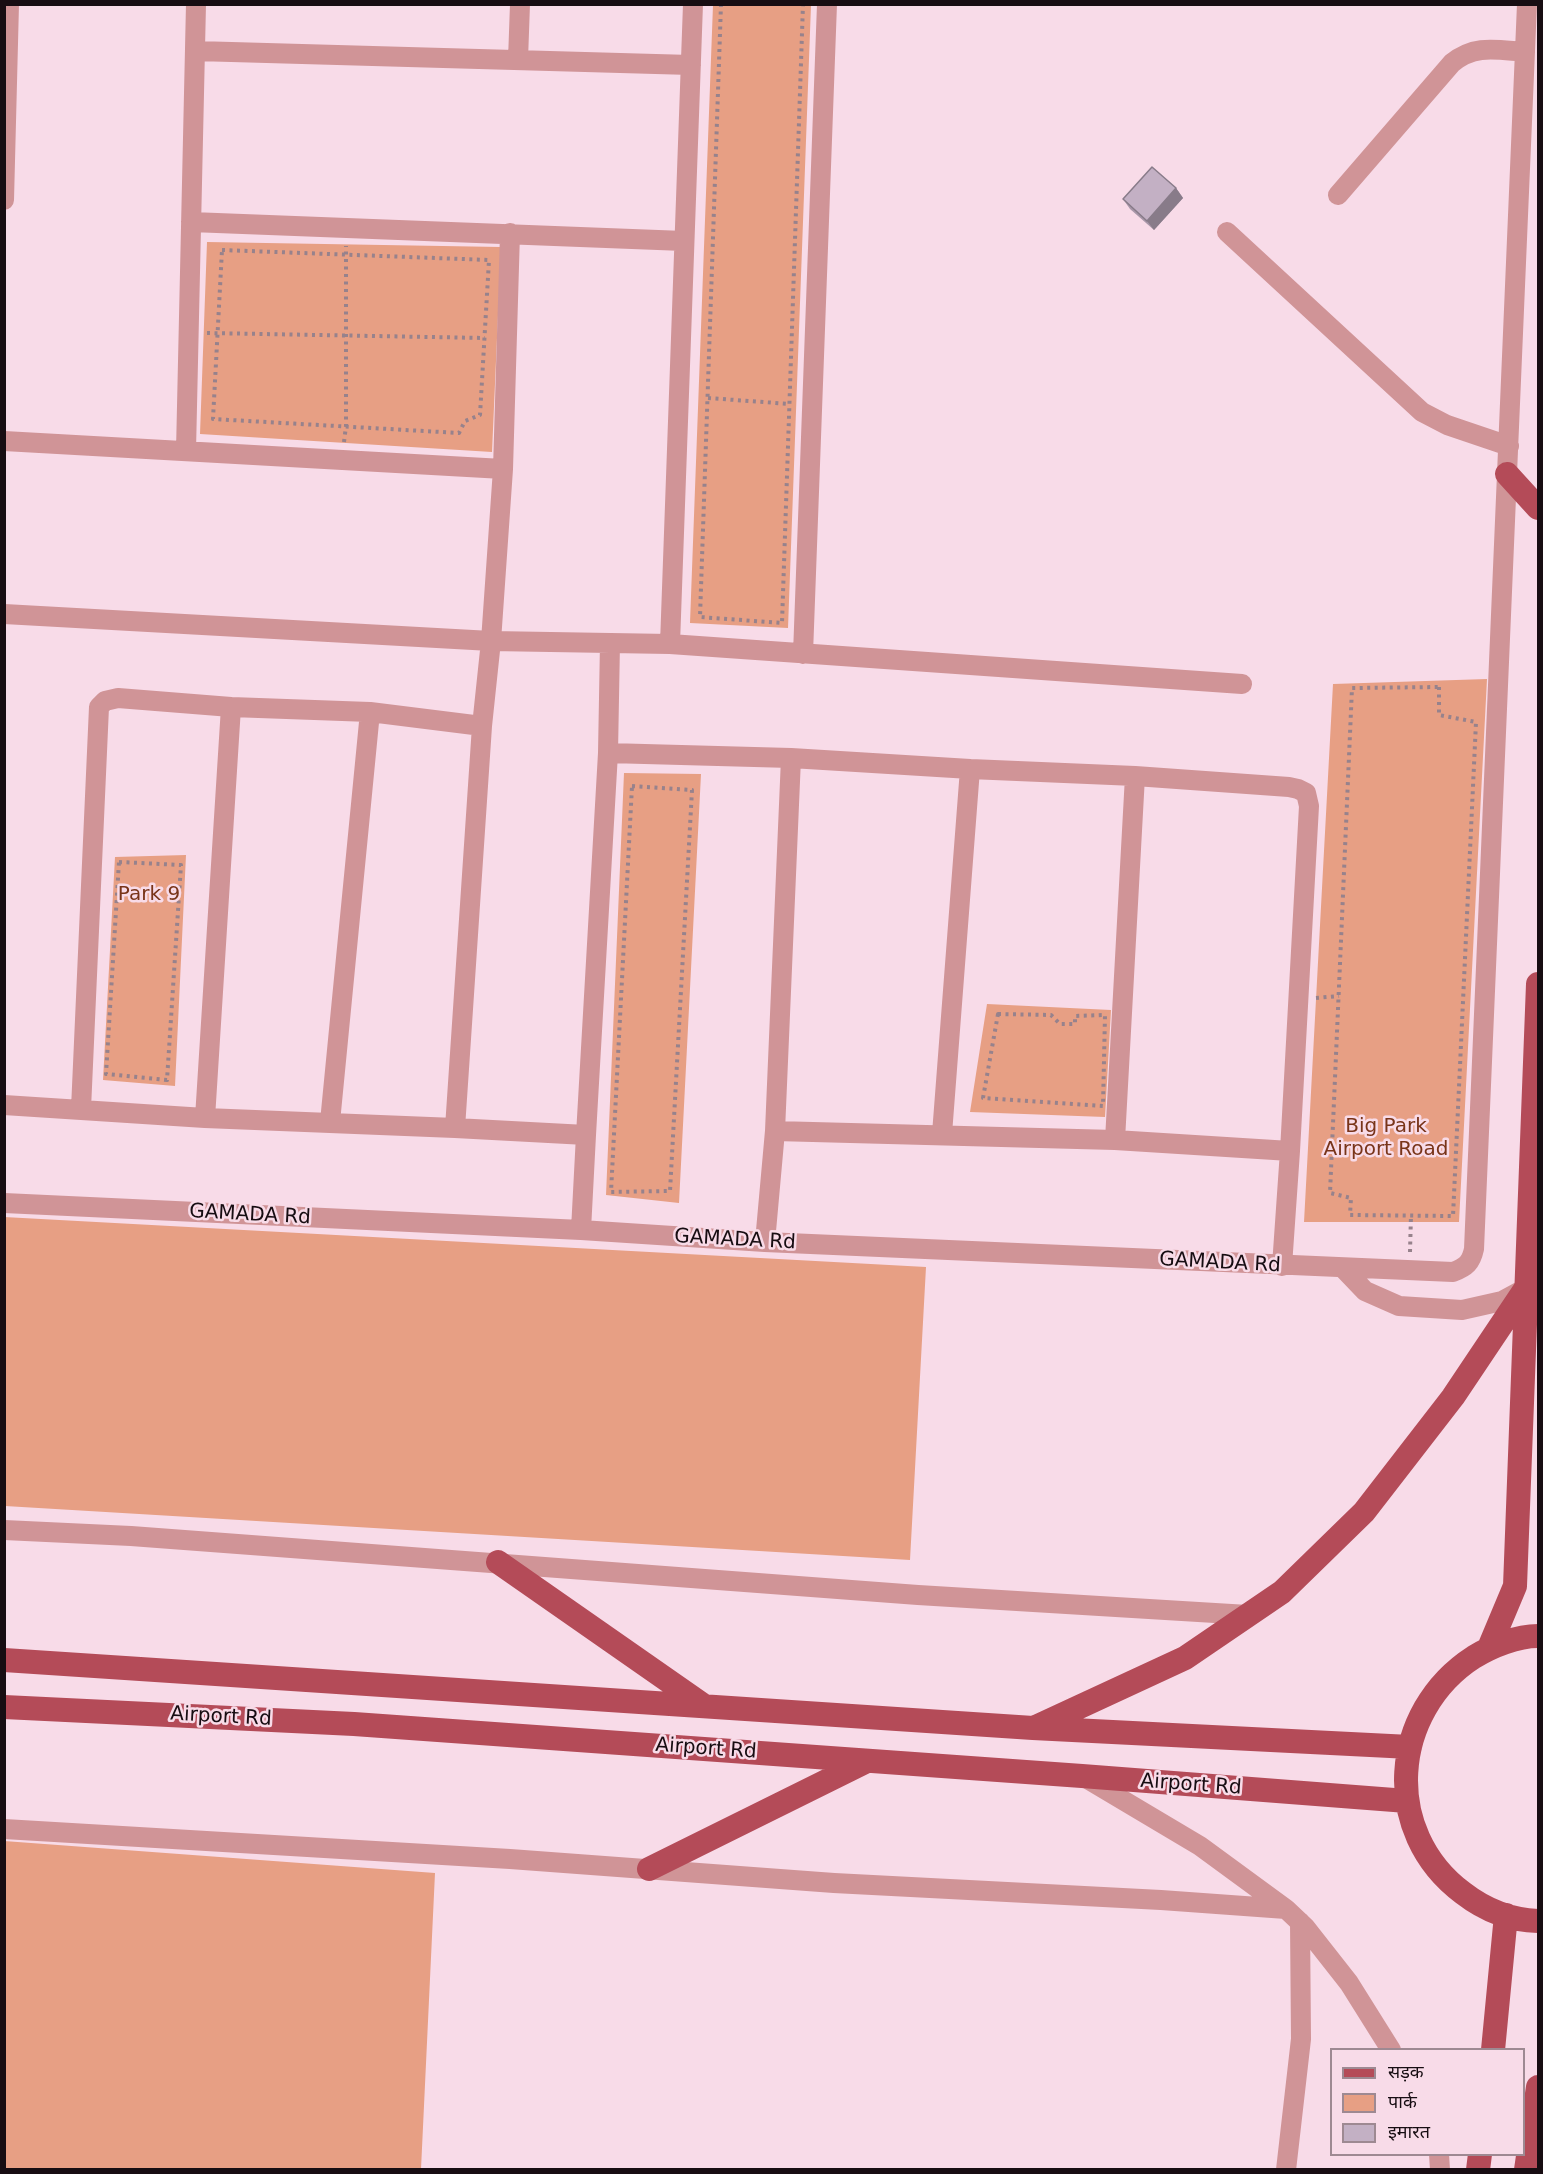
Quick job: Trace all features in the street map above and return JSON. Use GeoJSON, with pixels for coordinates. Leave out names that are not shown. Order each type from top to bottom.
{"type":"FeatureCollection","features":[{"type":"Feature","properties":{"kind":"main road"},"geometry":{"type":"LineString","coordinates":[[1507,474],[1539,508]]}},
{"type":"Feature","properties":{"kind":"main road"},"geometry":{"type":"LineString","coordinates":[[1489,1648],[1515,1586],[1539,984]]}},
{"type":"Feature","properties":{"kind":"main road"},"geometry":{"type":"LineString","coordinates":[[1033,1728],[1185,1658],[1282,1592],[1364,1512],[1453,1397],[1526,1288]]}},
{"type":"Feature","properties":{"kind":"main road"},"geometry":{"type":"LineString","coordinates":[[498,1562],[704,1706]]}},
{"type":"Feature","properties":{"kind":"main road"},"geometry":{"type":"LineString","coordinates":[[1539,1636],[1529,1636],[1489,1648],[1457,1668],[1431,1696],[1414,1729],[1405,1766],[1408,1808],[1422,1848],[1447,1882],[1481,1907],[1521,1921],[1539,1921]]}},
{"type":"Feature","properties":{"kind":"main road"},"geometry":{"type":"LineString","coordinates":[[4,1660],[1033,1728],[1410,1747]]}},
{"type":"Feature","properties":{"kind":"main road","name":"Airport Rd"},"geometry":{"type":"LineString","coordinates":[[4,1707],[342,1723],[1082,1776],[1407,1802]]}},
{"type":"Feature","properties":{"kind":"main road"},"geometry":{"type":"LineString","coordinates":[[649,1869],[867,1761]]}},
{"type":"Feature","properties":{"kind":"main road"},"geometry":{"type":"LineString","coordinates":[[1493,2048],[1506,1915]]}},
{"type":"Feature","properties":{"kind":"main road"},"geometry":{"type":"LineString","coordinates":[[1526,2169],[1539,2087]]}},
{"type":"Feature","properties":{"kind":"street"},"geometry":{"type":"LineString","coordinates":[[4,200],[9,4]]}},
{"type":"Feature","properties":{"kind":"street"},"geometry":{"type":"LineString","coordinates":[[186,451],[196,4]]}},
{"type":"Feature","properties":{"kind":"street"},"geometry":{"type":"LineString","coordinates":[[518,60],[520,4]]}},
{"type":"Feature","properties":{"kind":"street"},"geometry":{"type":"LineString","coordinates":[[670,644],[693,4]]}},
{"type":"Feature","properties":{"kind":"street"},"geometry":{"type":"LineString","coordinates":[[803,654],[827,4]]}},
{"type":"Feature","properties":{"kind":"street"},"geometry":{"type":"LineString","coordinates":[[1507,474],[1527,4]]}},
{"type":"Feature","properties":{"kind":"street"},"geometry":{"type":"LineString","coordinates":[[1338,195],[1452,63],[1462,55],[1473,50],[1525,52]]}},
{"type":"Feature","properties":{"kind":"street"},"geometry":{"type":"LineString","coordinates":[[196,51],[691,65]]}},
{"type":"Feature","properties":{"kind":"street"},"geometry":{"type":"LineString","coordinates":[[191,222],[684,241]]}},
{"type":"Feature","properties":{"kind":"street"},"geometry":{"type":"LineString","coordinates":[[1227,231],[1422,412],[1447,425],[1509,446]]}},
{"type":"Feature","properties":{"kind":"street"},"geometry":{"type":"LineString","coordinates":[[455,1128],[482,726],[491,642],[503,469],[510,234]]}},
{"type":"Feature","properties":{"kind":"street"},"geometry":{"type":"LineString","coordinates":[[4,441],[503,469]]}},
{"type":"Feature","properties":{"kind":"street","name":"GAMADA Rd"},"geometry":{"type":"LineString","coordinates":[[4,1203],[1282,1266],[1453,1272],[1465,1268],[1472,1260],[1474,1249],[1507,474]]}},
{"type":"Feature","properties":{"kind":"street"},"geometry":{"type":"LineString","coordinates":[[4,614],[491,642],[670,644],[1242,684]]}},
{"type":"Feature","properties":{"kind":"street"},"geometry":{"type":"LineString","coordinates":[[581,1230],[609,753],[610,643]]}},
{"type":"Feature","properties":{"kind":"street"},"geometry":{"type":"LineString","coordinates":[[81,1109],[99,707],[105,701],[118,698],[231,707],[370,712],[482,726]]}},
{"type":"Feature","properties":{"kind":"street"},"geometry":{"type":"LineString","coordinates":[[205,1118],[231,707]]}},
{"type":"Feature","properties":{"kind":"street"},"geometry":{"type":"LineString","coordinates":[[330,1122],[370,712]]}},
{"type":"Feature","properties":{"kind":"street"},"geometry":{"type":"LineString","coordinates":[[609,753],[791,758],[1135,776],[1288,787],[1306,794],[1309,806],[1282,1266]]}},
{"type":"Feature","properties":{"kind":"street"},"geometry":{"type":"LineString","coordinates":[[765,1242],[775,1131],[791,758]]}},
{"type":"Feature","properties":{"kind":"street"},"geometry":{"type":"LineString","coordinates":[[942,1134],[969,769]]}},
{"type":"Feature","properties":{"kind":"street"},"geometry":{"type":"LineString","coordinates":[[1115,1140],[1135,776]]}},
{"type":"Feature","properties":{"kind":"street"},"geometry":{"type":"LineString","coordinates":[[4,1105],[205,1118],[586,1135]]}},
{"type":"Feature","properties":{"kind":"street"},"geometry":{"type":"LineString","coordinates":[[775,1131],[1115,1140],[1290,1151]]}},
{"type":"Feature","properties":{"kind":"street"},"geometry":{"type":"LineString","coordinates":[[1343,1268],[1365,1291],[1399,1306],[1462,1310],[1502,1301],[1526,1288]]}},
{"type":"Feature","properties":{"kind":"street"},"geometry":{"type":"LineString","coordinates":[[4,1530],[131,1536],[918,1595],[1248,1615]]}},
{"type":"Feature","properties":{"kind":"street"},"geometry":{"type":"LineString","coordinates":[[1082,1776],[1200,1846],[1293,1915],[1349,1983],[1390,2048]]}},
{"type":"Feature","properties":{"kind":"street"},"geometry":{"type":"LineString","coordinates":[[4,1829],[510,1859],[834,1883],[1161,1900],[1293,1915]]}},
{"type":"Feature","properties":{"kind":"street"},"geometry":{"type":"LineString","coordinates":[[1286,2169],[1301,2039],[1302,2011],[1293,1915]]}},
{"type":"Feature","properties":{"kind":"path"},"geometry":{"type":"LineString","coordinates":[[721,4],[700,617],[782,622],[803,4]]}},
{"type":"Feature","properties":{"kind":"path"},"geometry":{"type":"LineString","coordinates":[[222,250],[346,255],[489,260],[480,415],[465,421],[459,433],[213,419],[222,250]]}},
{"type":"Feature","properties":{"kind":"path"},"geometry":{"type":"LineString","coordinates":[[346,255],[346,426]]}},
{"type":"Feature","properties":{"kind":"path"},"geometry":{"type":"LineString","coordinates":[[189,332],[507,338]]}},
{"type":"Feature","properties":{"kind":"path"},"geometry":{"type":"LineString","coordinates":[[708,398],[790,404]]}},
{"type":"Feature","properties":{"kind":"path"},"geometry":{"type":"LineString","coordinates":[[1439,687],[1439,715],[1476,722],[1453,1216],[1411,1215],[1350,1215],[1351,1198],[1330,1193],[1352,688],[1439,687]]}},
{"type":"Feature","properties":{"kind":"path"},"geometry":{"type":"LineString","coordinates":[[632,786],[693,790],[670,1191],[611,1192],[632,786]]}},
{"type":"Feature","properties":{"kind":"path"},"geometry":{"type":"LineString","coordinates":[[119,862],[181,865],[167,1080],[106,1074],[119,862]]}},
{"type":"Feature","properties":{"kind":"path"},"geometry":{"type":"LineString","coordinates":[[998,1014],[1051,1015],[1060,1024],[1075,1024],[1075,1016],[1105,1015],[1103,1106],[983,1098],[998,1014]]}},
{"type":"Feature","properties":{"kind":"path"},"geometry":{"type":"LineString","coordinates":[[1409,1270],[1411,1215]]}},
{"type":"Feature","properties":{"kind":"green space"},"geometry":{"type":"Polygon","coordinates":[[[713,5],[811,5],[788,628],[690,623],[713,5]]]}},
{"type":"Feature","properties":{"kind":"green space"},"geometry":{"type":"Polygon","coordinates":[[[207,242],[501,247],[492,452],[200,434],[207,242]]]}},
{"type":"Feature","properties":{"kind":"green space","name":"Big Park Airport Road"},"geometry":{"type":"Polygon","coordinates":[[[1487,679],[1459,1222],[1304,1222],[1333,684],[1487,679]]]}},
{"type":"Feature","properties":{"kind":"green space"},"geometry":{"type":"Polygon","coordinates":[[[624,773],[701,774],[679,1203],[606,1195],[624,773]]]}},
{"type":"Feature","properties":{"kind":"green space","name":"Park 9"},"geometry":{"type":"Polygon","coordinates":[[[186,855],[175,1086],[103,1080],[115,857],[186,855]]]}},
{"type":"Feature","properties":{"kind":"green space"},"geometry":{"type":"Polygon","coordinates":[[[987,1004],[1111,1010],[1105,1117],[970,1112],[987,1004]]]}},
{"type":"Feature","properties":{"kind":"green space"},"geometry":{"type":"Polygon","coordinates":[[[4,1217],[926,1267],[910,1560],[5,1506],[4,1217]]]}},
{"type":"Feature","properties":{"kind":"green space"},"geometry":{"type":"Polygon","coordinates":[[[4,1841],[435,1873],[421,2169],[5,2169],[4,1841]]]}},
{"type":"Feature","properties":{"kind":"building"},"geometry":{"type":"Polygon","coordinates":[[[1152,167],[1176,188],[1147,221],[1123,199],[1152,167]]]}}]}
